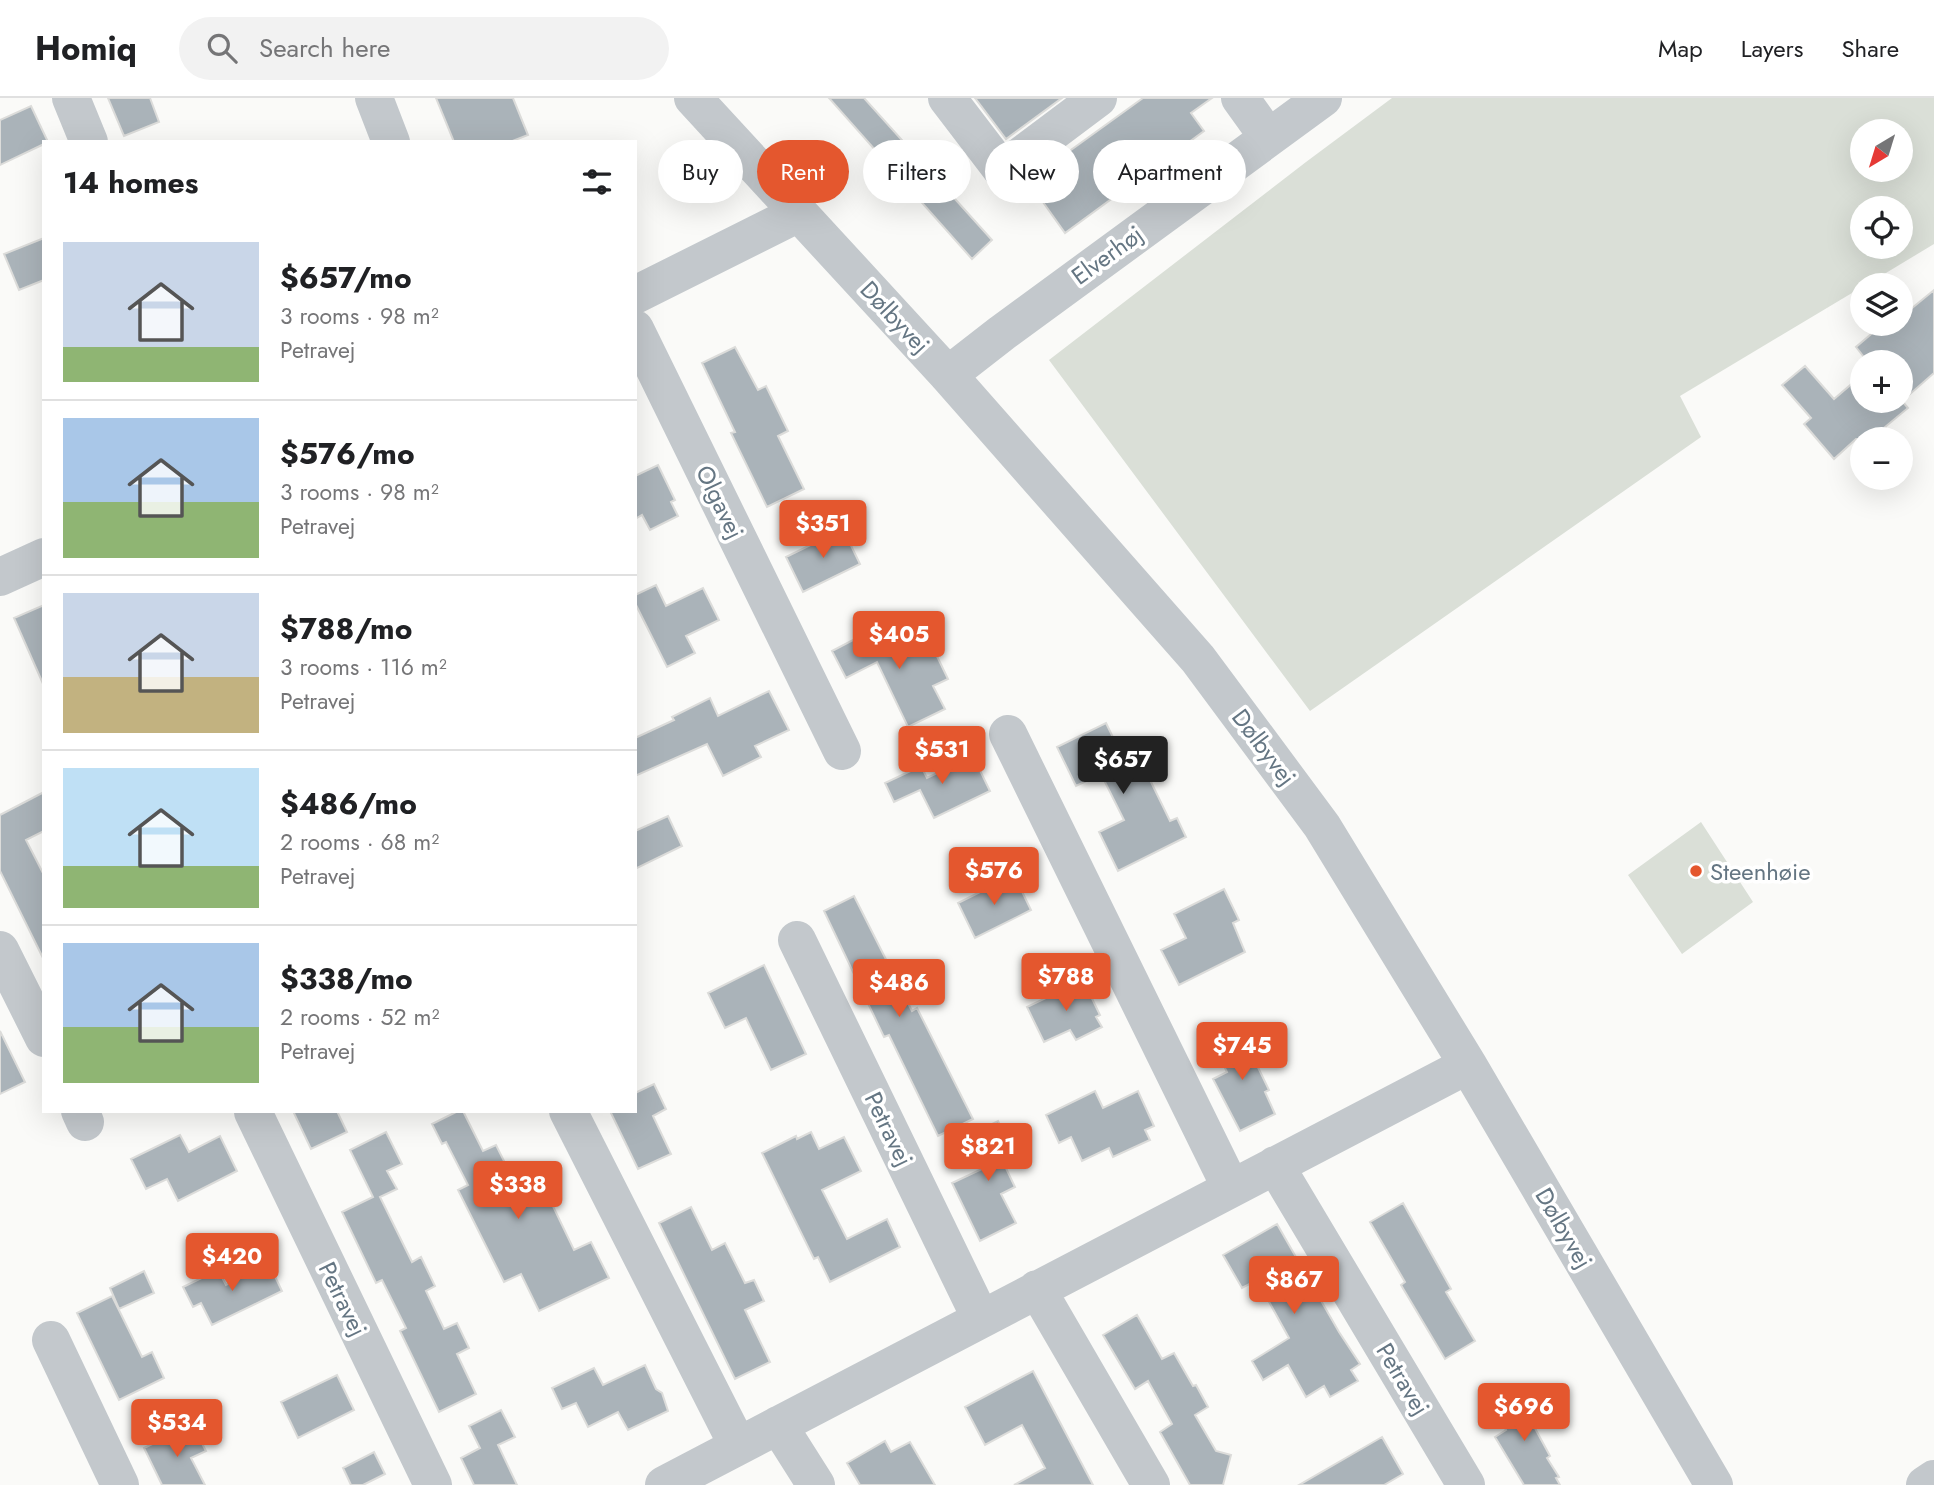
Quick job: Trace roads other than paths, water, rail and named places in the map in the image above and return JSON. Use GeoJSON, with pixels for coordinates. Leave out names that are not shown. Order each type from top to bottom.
{"type":"FeatureCollection","features":[{"type":"Feature","properties":{"kind":"street"},"geometry":{"type":"LineString","coordinates":[[71,98],[88,140]]}},
{"type":"Feature","properties":{"kind":"street"},"geometry":{"type":"LineString","coordinates":[[374,98],[390,140]]}},
{"type":"Feature","properties":{"kind":"street","name":"Dølbyvej"},"geometry":{"type":"LineString","coordinates":[[693,98],[948,375],[1199,659],[1322,826],[1468,1065],[1714,1485]]}},
{"type":"Feature","properties":{"kind":"street"},"geometry":{"type":"LineString","coordinates":[[947,98],[1003,170],[1098,98]]}},
{"type":"Feature","properties":{"kind":"street"},"geometry":{"type":"LineString","coordinates":[[1240,98],[1268,136]]}},
{"type":"Feature","properties":{"kind":"street","name":"Elverhøj"},"geometry":{"type":"LineString","coordinates":[[948,375],[1002,332],[1323,98]]}},
{"type":"Feature","properties":{"kind":"street"},"geometry":{"type":"LineString","coordinates":[[637,294],[799,213]]}},
{"type":"Feature","properties":{"kind":"street","name":"Olgavej"},"geometry":{"type":"LineString","coordinates":[[637,333],[842,751]]}},
{"type":"Feature","properties":{"kind":"street"},"geometry":{"type":"LineString","coordinates":[[0,576],[42,558]]}},
{"type":"Feature","properties":{"kind":"street"},"geometry":{"type":"LineString","coordinates":[[1008,734],[1231,1188]]}},
{"type":"Feature","properties":{"kind":"street","name":"Petravej"},"geometry":{"type":"LineString","coordinates":[[797,940],[981,1319]]}},
{"type":"Feature","properties":{"kind":"street"},"geometry":{"type":"LineString","coordinates":[[0,950],[42,1034]]}},
{"type":"Feature","properties":{"kind":"street"},"geometry":{"type":"LineString","coordinates":[[664,1485],[1468,1065]]}},
{"type":"Feature","properties":{"kind":"street","name":"Petravej"},"geometry":{"type":"LineString","coordinates":[[253,1113],[433,1485]]}},
{"type":"Feature","properties":{"kind":"street"},"geometry":{"type":"LineString","coordinates":[[569,1113],[738,1446]]}},
{"type":"Feature","properties":{"kind":"street","name":"Petravej"},"geometry":{"type":"LineString","coordinates":[[1275,1165],[1466,1485]]}},
{"type":"Feature","properties":{"kind":"street"},"geometry":{"type":"LineString","coordinates":[[1037,1289],[1151,1485]]}},
{"type":"Feature","properties":{"kind":"street"},"geometry":{"type":"LineString","coordinates":[[51,1340],[120,1485]]}},
{"type":"Feature","properties":{"kind":"street"},"geometry":{"type":"LineString","coordinates":[[778,1425],[816,1485]]}},
{"type":"Feature","properties":{"kind":"street"},"geometry":{"type":"LineString","coordinates":[[1925,1485],[1934,1479]]}},
{"type":"Feature","properties":{"kind":"place","name":"Steenhøie"},"geometry":{"type":"Point","coordinates":[1696,871]}}]}
